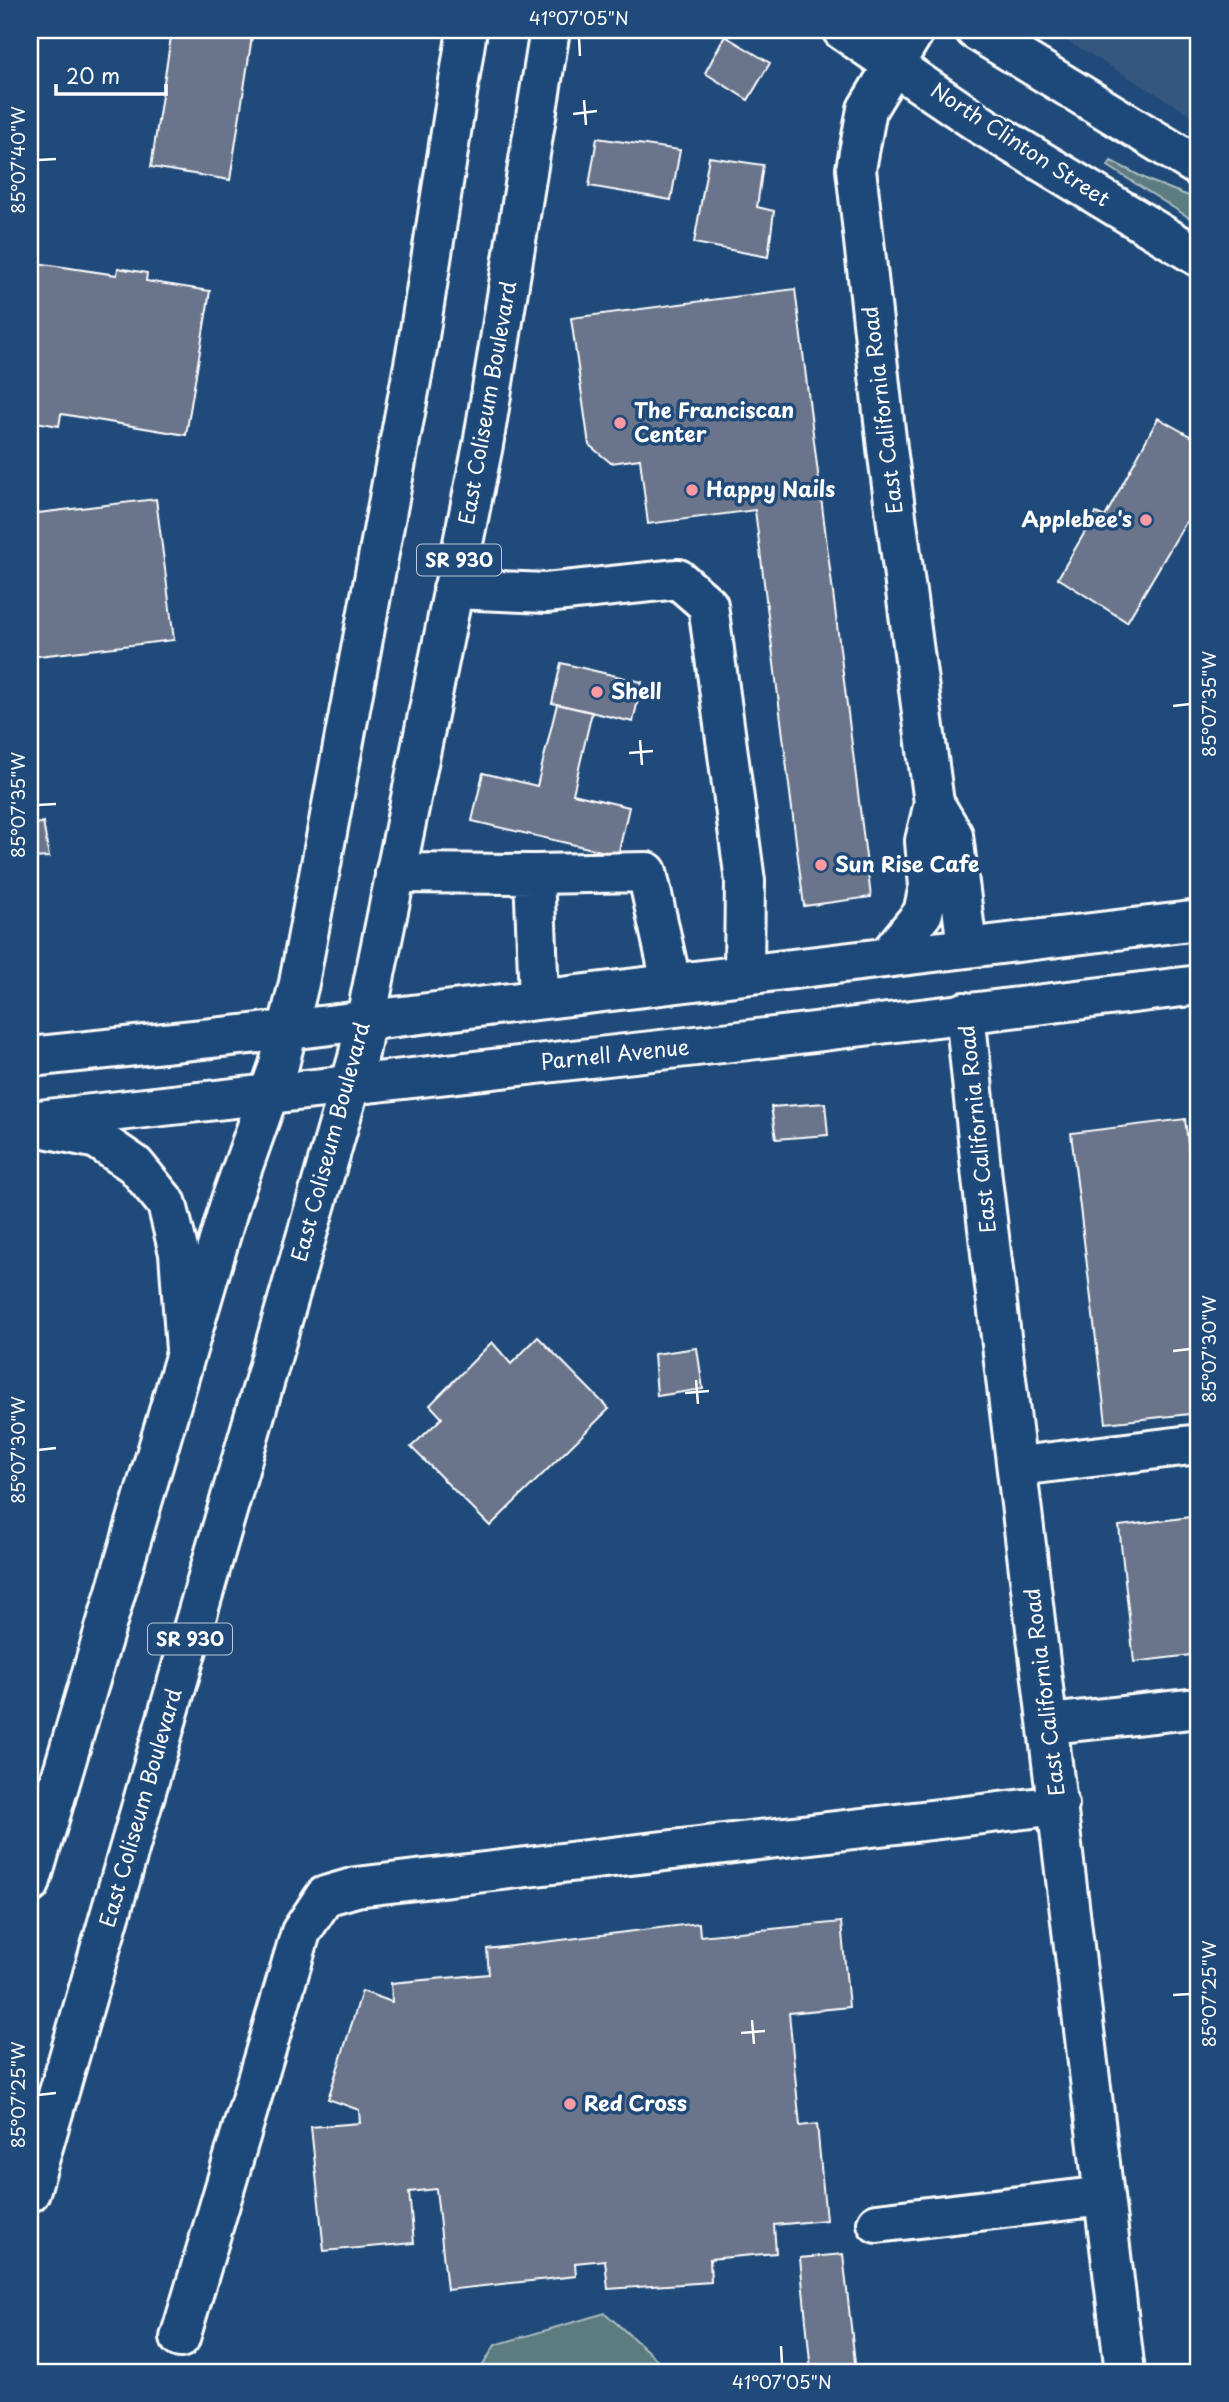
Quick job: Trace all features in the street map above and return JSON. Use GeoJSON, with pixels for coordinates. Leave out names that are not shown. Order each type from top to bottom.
{"type":"FeatureCollection","features":[{"type":"Feature","properties":{"kind":"main road"},"geometry":{"type":"LineString","coordinates":[[30,1884],[231,1200],[268,1097],[288,1030],[379,559],[429,277],[467,30]]}},
{"type":"Feature","properties":{"kind":"main road","name":"East Coliseum Boulevard"},"geometry":{"type":"LineString","coordinates":[[30,2192],[349,1086],[483,445],[550,30]]}},
{"type":"Feature","properties":{"kind":"main road","name":"North Clinton Street"},"geometry":{"type":"LineString","coordinates":[[842,30],[895,63],[983,126],[1199,257]]}},
{"type":"Feature","properties":{"kind":"main road","name":"East California Road"},"geometry":{"type":"LineString","coordinates":[[888,956],[923,913],[929,886],[925,841],[934,803],[887,448],[856,169],[867,109],[915,30]]}},
{"type":"Feature","properties":{"kind":"main road"},"geometry":{"type":"LineString","coordinates":[[975,30],[1199,167]]}},
{"type":"Feature","properties":{"kind":"main road"},"geometry":{"type":"LineString","coordinates":[[453,589],[546,593],[678,579],[708,605],[745,881],[744,974]]}},
{"type":"Feature","properties":{"kind":"main road","name":"East California Road"},"geometry":{"type":"LineString","coordinates":[[934,803],[953,835],[967,947]]}},
{"type":"Feature","properties":{"kind":"main road"},"geometry":{"type":"LineString","coordinates":[[395,873],[647,872],[671,982]]}},
{"type":"Feature","properties":{"kind":"main road"},"geometry":{"type":"LineString","coordinates":[[534,874],[539,998]]}},
{"type":"Feature","properties":{"kind":"main road"},"geometry":{"type":"LineString","coordinates":[[30,1058],[288,1030],[1199,920]]}},
{"type":"Feature","properties":{"kind":"main road","name":"Parnell Avenue"},"geometry":{"type":"LineString","coordinates":[[30,1123],[749,1041],[965,1012],[1199,985]]}},
{"type":"Feature","properties":{"kind":"main road","name":"East California Road"},"geometry":{"type":"LineString","coordinates":[[965,1012],[982,1178],[1019,1466],[1125,2372]]}},
{"type":"Feature","properties":{"kind":"main road"},"geometry":{"type":"LineString","coordinates":[[30,1123],[97,1139],[135,1165],[167,1204],[179,1253],[186,1356]]}},
{"type":"Feature","properties":{"kind":"main road"},"geometry":{"type":"LineString","coordinates":[[1019,1466],[1199,1444]]}},
{"type":"Feature","properties":{"kind":"main road"},"geometry":{"type":"LineString","coordinates":[[1049,1724],[1199,1707]]}},
{"type":"Feature","properties":{"kind":"main road"},"geometry":{"type":"LineString","coordinates":[[180,2338],[301,1932],[325,1896],[356,1887],[1059,1805]]}},
{"type":"Feature","properties":{"kind":"main road"},"geometry":{"type":"LineString","coordinates":[[877,2223],[1104,2196]]}},
{"type":"Feature","properties":{"kind":"shaded area"},"geometry":{"type":"Polygon","coordinates":[[[1049,30],[1199,30],[1199,120],[1130,78],[1049,30]]]}},
{"type":"Feature","properties":{"kind":"green space"},"geometry":{"type":"Polygon","coordinates":[[[1111,161],[1150,181],[1199,200],[1199,224],[1108,166],[1111,161]]]}},
{"type":"Feature","properties":{"kind":"green space"},"geometry":{"type":"Polygon","coordinates":[[[605,2313],[671,2372],[479,2372],[495,2345],[605,2313]]]}},
{"type":"Feature","properties":{"kind":"building"},"geometry":{"type":"Polygon","coordinates":[[[172,30],[253,30],[230,180],[151,167],[172,30]]]}},
{"type":"Feature","properties":{"kind":"building"},"geometry":{"type":"Polygon","coordinates":[[[725,36],[770,63],[748,100],[705,73],[725,36]]]}},
{"type":"Feature","properties":{"kind":"building"},"geometry":{"type":"Polygon","coordinates":[[[597,138],[680,150],[671,200],[589,186],[597,138]]]}},
{"type":"Feature","properties":{"kind":"building"},"geometry":{"type":"Polygon","coordinates":[[[709,157],[763,165],[757,207],[774,211],[768,257],[694,243],[709,157]]]}},
{"type":"Feature","properties":{"kind":"building"},"geometry":{"type":"Polygon","coordinates":[[[30,262],[117,275],[118,268],[147,273],[146,281],[210,291],[186,435],[61,414],[59,426],[30,421],[30,262]]]}},
{"type":"Feature","properties":{"kind":"building"},"geometry":{"type":"Polygon","coordinates":[[[795,289],[871,897],[804,906],[755,510],[648,524],[640,459],[611,463],[589,445],[571,318],[795,289]]]}},
{"type":"Feature","properties":{"kind":"building","name":"Applebee's"},"geometry":{"type":"Polygon","coordinates":[[[1158,418],[1199,441],[1199,529],[1186,522],[1127,622],[1058,578],[1096,513],[1105,517],[1158,418]]]}},
{"type":"Feature","properties":{"kind":"building"},"geometry":{"type":"Polygon","coordinates":[[[156,499],[174,640],[30,657],[30,514],[156,499]]]}},
{"type":"Feature","properties":{"kind":"building","name":"Shell"},"geometry":{"type":"Polygon","coordinates":[[[561,663],[642,682],[633,722],[552,703],[561,663]]]}},
{"type":"Feature","properties":{"kind":"building","name":"Shell"},"geometry":{"type":"Polygon","coordinates":[[[557,704],[592,712],[573,794],[629,807],[618,855],[472,821],[483,773],[537,786],[557,704]]]}},
{"type":"Feature","properties":{"kind":"building"},"geometry":{"type":"Polygon","coordinates":[[[43,822],[49,857],[32,858],[36,900],[30,901],[30,826],[43,822]]]}},
{"type":"Feature","properties":{"kind":"building"},"geometry":{"type":"Polygon","coordinates":[[[825,1103],[828,1135],[776,1139],[771,1107],[825,1103]]]}},
{"type":"Feature","properties":{"kind":"building"},"geometry":{"type":"Polygon","coordinates":[[[1185,1119],[1199,1231],[1199,1413],[1106,1423],[1071,1133],[1185,1119]]]}},
{"type":"Feature","properties":{"kind":"building"},"geometry":{"type":"Polygon","coordinates":[[[538,1337],[609,1409],[490,1526],[411,1447],[442,1418],[430,1405],[492,1342],[511,1364],[538,1337]]]}},
{"type":"Feature","properties":{"kind":"building"},"geometry":{"type":"Polygon","coordinates":[[[697,1348],[703,1389],[657,1396],[654,1354],[697,1348]]]}},
{"type":"Feature","properties":{"kind":"building"},"geometry":{"type":"Polygon","coordinates":[[[1199,1516],[1199,1654],[1134,1662],[1119,1526],[1199,1516]]]}},
{"type":"Feature","properties":{"kind":"building","name":"Red Cross"},"geometry":{"type":"Polygon","coordinates":[[[841,1922],[849,2007],[789,2013],[800,2126],[817,2124],[826,2220],[774,2225],[776,2253],[710,2259],[711,2282],[608,2289],[605,2260],[575,2263],[576,2276],[447,2290],[436,2189],[409,2192],[414,2243],[324,2251],[311,2127],[360,2123],[359,2110],[328,2099],[362,1991],[392,2002],[391,1983],[489,1974],[487,1949],[699,1923],[700,1936],[841,1922]]]}},
{"type":"Feature","properties":{"kind":"building"},"geometry":{"type":"Polygon","coordinates":[[[843,2254],[856,2372],[811,2372],[800,2258],[843,2254]]]}},
{"type":"Feature","properties":{"kind":"place","name":"The Franciscan Center"},"geometry":{"type":"Point","coordinates":[620,423]}},
{"type":"Feature","properties":{"kind":"place","name":"Happy Nails"},"geometry":{"type":"Point","coordinates":[692,490]}},
{"type":"Feature","properties":{"kind":"place","name":"Applebee's"},"geometry":{"type":"Point","coordinates":[1146,520]}},
{"type":"Feature","properties":{"kind":"place","name":"Shell"},"geometry":{"type":"Point","coordinates":[597,692]}},
{"type":"Feature","properties":{"kind":"place","name":"Sun Rise Cafe"},"geometry":{"type":"Point","coordinates":[821,865]}},
{"type":"Feature","properties":{"kind":"place","name":"Red Cross"},"geometry":{"type":"Point","coordinates":[570,2104]}}]}
